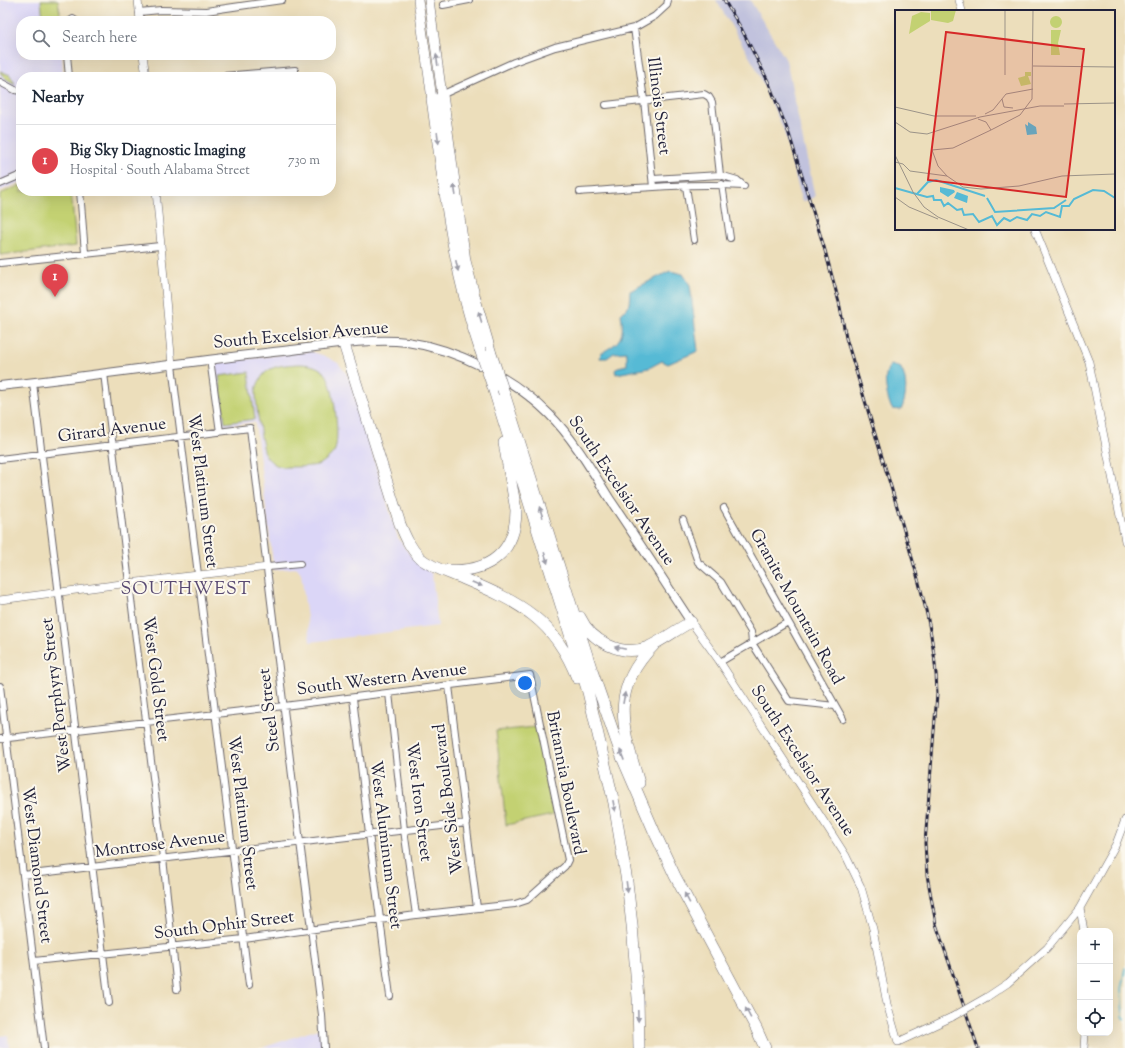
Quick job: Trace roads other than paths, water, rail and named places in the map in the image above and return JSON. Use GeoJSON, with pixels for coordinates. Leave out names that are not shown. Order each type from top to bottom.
{"type":"FeatureCollection","features":[{"type":"Feature","properties":{"kind":"highway"},"geometry":{"type":"LineString","coordinates":[[437,97],[453,249],[468,312],[480,349],[575,608],[583,624],[592,635],[604,644],[629,650],[648,647],[691,622]]}},
{"type":"Feature","properties":{"kind":"highway"},"geometry":{"type":"LineString","coordinates":[[437,97],[465,261],[491,354],[514,493],[516,521],[514,533],[509,544],[490,562],[471,569],[441,569]]}},
{"type":"Feature","properties":{"kind":"highway"},"geometry":{"type":"LineString","coordinates":[[344,344],[400,524],[409,545],[420,558],[515,602],[548,629],[566,654],[573,668],[585,700],[602,755]]}},
{"type":"Feature","properties":{"kind":"highway"},"geometry":{"type":"LineString","coordinates":[[496,390],[588,692],[614,803],[627,882],[636,972],[639,1048]]}},
{"type":"Feature","properties":{"kind":"highway"},"geometry":{"type":"LineString","coordinates":[[549,534],[622,757],[675,876],[756,1028],[765,1048]]}},
{"type":"Feature","properties":{"kind":"highway"},"geometry":{"type":"LineString","coordinates":[[654,831],[627,738],[622,707],[629,679],[643,657],[657,642]]}},
{"type":"Feature","properties":{"kind":"main road"},"geometry":{"type":"LineString","coordinates":[[418,0],[437,97]]}},
{"type":"Feature","properties":{"kind":"main road"},"geometry":{"type":"LineString","coordinates":[[429,0],[437,97]]}},
{"type":"Feature","properties":{"kind":"main road","name":"South Excelsior Avenue"},"geometry":{"type":"LineString","coordinates":[[0,386],[33,383],[210,359],[367,342],[405,342],[441,350],[497,375],[529,396],[567,434],[691,622]]}},
{"type":"Feature","properties":{"kind":"street"},"geometry":{"type":"LineString","coordinates":[[138,0],[139,16]]}},
{"type":"Feature","properties":{"kind":"street"},"geometry":{"type":"LineString","coordinates":[[139,12],[161,10],[206,11],[282,0]]}},
{"type":"Feature","properties":{"kind":"street"},"geometry":{"type":"LineString","coordinates":[[443,5],[469,0]]}},
{"type":"Feature","properties":{"kind":"street"},"geometry":{"type":"LineString","coordinates":[[437,97],[514,62],[555,47],[634,28],[655,16],[667,5],[668,0]]}},
{"type":"Feature","properties":{"kind":"street"},"geometry":{"type":"LineString","coordinates":[[959,0],[962,10]]}},
{"type":"Feature","properties":{"kind":"street","name":"Illinois Street"},"geometry":{"type":"LineString","coordinates":[[634,28],[644,100],[653,186]]}},
{"type":"Feature","properties":{"kind":"street"},"geometry":{"type":"LineString","coordinates":[[67,60],[69,72]]}},
{"type":"Feature","properties":{"kind":"street"},"geometry":{"type":"LineString","coordinates":[[144,60],[145,72]]}},
{"type":"Feature","properties":{"kind":"street"},"geometry":{"type":"LineString","coordinates":[[271,72],[295,70]]}},
{"type":"Feature","properties":{"kind":"street"},"geometry":{"type":"LineString","coordinates":[[0,82],[16,90]]}},
{"type":"Feature","properties":{"kind":"street"},"geometry":{"type":"LineString","coordinates":[[606,105],[704,94],[709,97],[712,102],[720,175]]}},
{"type":"Feature","properties":{"kind":"street"},"geometry":{"type":"LineString","coordinates":[[580,192],[653,186],[722,184],[744,186],[737,180],[720,175],[653,179]]}},
{"type":"Feature","properties":{"kind":"street"},"geometry":{"type":"LineString","coordinates":[[0,184],[16,177]]}},
{"type":"Feature","properties":{"kind":"street"},"geometry":{"type":"LineString","coordinates":[[722,184],[730,238]]}},
{"type":"Feature","properties":{"kind":"street"},"geometry":{"type":"LineString","coordinates":[[686,186],[694,240]]}},
{"type":"Feature","properties":{"kind":"street"},"geometry":{"type":"LineString","coordinates":[[80,196],[85,253]]}},
{"type":"Feature","properties":{"kind":"street","name":"West Platinum Street"},"geometry":{"type":"LineString","coordinates":[[156,196],[172,365],[231,850],[249,985]]}},
{"type":"Feature","properties":{"kind":"street"},"geometry":{"type":"LineString","coordinates":[[1036,230],[1089,362],[1125,541]]}},
{"type":"Feature","properties":{"kind":"street"},"geometry":{"type":"LineString","coordinates":[[0,263],[160,246]]}},
{"type":"Feature","properties":{"kind":"street"},"geometry":{"type":"LineString","coordinates":[[210,359],[220,432]]}},
{"type":"Feature","properties":{"kind":"street","name":"West Gold Street"},"geometry":{"type":"LineString","coordinates":[[104,373],[128,583],[163,858],[177,989]]}},
{"type":"Feature","properties":{"kind":"street","name":"West Porphyry Street"},"geometry":{"type":"LineString","coordinates":[[33,383],[109,1003]]}},
{"type":"Feature","properties":{"kind":"street","name":"Girard Avenue"},"geometry":{"type":"LineString","coordinates":[[0,459],[250,428]]}},
{"type":"Feature","properties":{"kind":"street","name":"Steel Street"},"geometry":{"type":"LineString","coordinates":[[250,428],[319,989],[324,1033],[324,1048]]}},
{"type":"Feature","properties":{"kind":"street","name":"Granite Mountain Road"},"geometry":{"type":"LineString","coordinates":[[724,508],[843,719]]}},
{"type":"Feature","properties":{"kind":"street"},"geometry":{"type":"LineString","coordinates":[[683,520],[698,562],[721,582],[751,632],[752,643],[789,701],[835,706]]}},
{"type":"Feature","properties":{"kind":"street"},"geometry":{"type":"LineString","coordinates":[[0,600],[128,583],[300,564]]}},
{"type":"Feature","properties":{"kind":"street","name":"South Excelsior Avenue"},"geometry":{"type":"LineString","coordinates":[[691,622],[720,662],[846,856],[861,886],[874,929],[887,1004],[899,1045]]}},
{"type":"Feature","properties":{"kind":"street"},"geometry":{"type":"LineString","coordinates":[[720,662],[788,622]]}},
{"type":"Feature","properties":{"kind":"street","name":"South Western Avenue"},"geometry":{"type":"LineString","coordinates":[[3,739],[353,698],[530,675]]}},
{"type":"Feature","properties":{"kind":"street","name":"Britannia Boulevard"},"geometry":{"type":"LineString","coordinates":[[477,908],[523,902],[561,870],[568,860],[530,675]]}},
{"type":"Feature","properties":{"kind":"street","name":"West Diamond Street"},"geometry":{"type":"LineString","coordinates":[[0,686],[3,739],[23,875],[44,1048]]}},
{"type":"Feature","properties":{"kind":"street","name":"West Side Boulevard"},"geometry":{"type":"LineString","coordinates":[[449,686],[477,908]]}},
{"type":"Feature","properties":{"kind":"street","name":"West Iron Street"},"geometry":{"type":"LineString","coordinates":[[389,693],[404,830],[416,915]]}},
{"type":"Feature","properties":{"kind":"street","name":"West Aluminum Street"},"geometry":{"type":"LineString","coordinates":[[353,698],[390,996]]}},
{"type":"Feature","properties":{"kind":"street"},"geometry":{"type":"LineString","coordinates":[[899,1045],[952,1017],[1008,983],[1047,948],[1080,908],[1116,844],[1125,820]]}},
{"type":"Feature","properties":{"kind":"street","name":"Montrose Avenue"},"geometry":{"type":"LineString","coordinates":[[23,875],[466,823]]}},
{"type":"Feature","properties":{"kind":"street","name":"South Ophir Street"},"geometry":{"type":"LineString","coordinates":[[34,961],[244,939],[477,908]]}},
{"type":"Feature","properties":{"kind":"street"},"geometry":{"type":"LineString","coordinates":[[1080,908],[1083,928]]}},
{"type":"Feature","properties":{"kind":"street"},"geometry":{"type":"LineString","coordinates":[[1084,1048],[1085,1036]]}},
{"type":"Feature","properties":{"kind":"water"},"geometry":{"type":"Polygon","coordinates":[[[670,271],[683,274],[690,285],[698,351],[668,364],[662,361],[649,368],[616,374],[615,370],[618,367],[627,365],[626,352],[614,353],[607,358],[600,358],[601,353],[613,346],[622,334],[621,314],[629,306],[630,291],[670,271]]]}},
{"type":"Feature","properties":{"kind":"water"},"geometry":{"type":"Polygon","coordinates":[[[891,365],[900,367],[903,372],[906,388],[901,410],[892,409],[888,399],[886,374],[891,365]]]}},
{"type":"Feature","properties":{"kind":"waterway"},"geometry":{"type":"LineString","coordinates":[[1125,968],[1121,989],[1123,1016],[1125,1019]]}},
{"type":"Feature","properties":{"kind":"railway"},"geometry":{"type":"LineString","coordinates":[[724,0],[741,28],[768,81],[789,134],[824,247],[839,302],[846,338],[924,601],[933,647],[937,694],[925,843],[927,875],[936,924],[978,1048]]}},
{"type":"Feature","properties":{"kind":"place","name":"Big Sky Diagnostic Imaging"},"geometry":{"type":"Point","coordinates":[55,297]}},
{"type":"Feature","properties":{"kind":"district","name":"SOUTHWEST"},"geometry":{"type":"Point","coordinates":[186,590]}}]}
